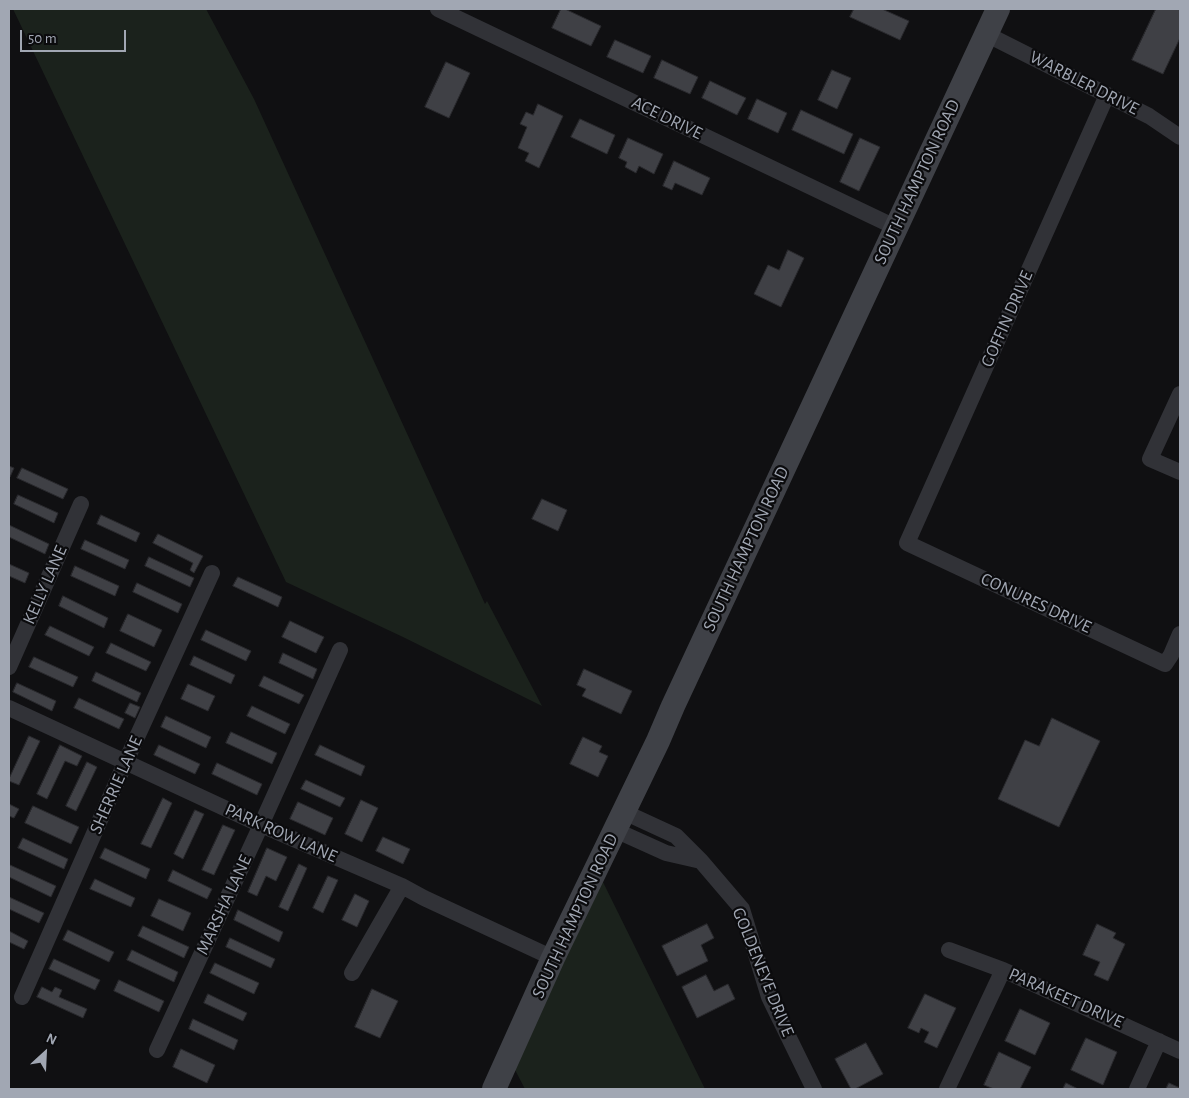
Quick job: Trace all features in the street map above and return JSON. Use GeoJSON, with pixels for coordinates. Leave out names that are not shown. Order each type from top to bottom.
{"type":"FeatureCollection","features":[{"type":"Feature","properties":{"kind":"main road","name":"SOUTH HAMPTON ROAD"},"geometry":{"type":"LineString","coordinates":[[494,1089],[998,9]]}},
{"type":"Feature","properties":{"kind":"street","name":"ACE DRIVE"},"geometry":{"type":"LineString","coordinates":[[438,9],[895,227]]}},
{"type":"Feature","properties":{"kind":"street","name":"WARBLER DRIVE"},"geometry":{"type":"LineString","coordinates":[[986,34],[1149,116],[1180,137]]}},
{"type":"Feature","properties":{"kind":"street","name":"GOFFIN DRIVE"},"geometry":{"type":"LineString","coordinates":[[907,543],[1107,95]]}},
{"type":"Feature","properties":{"kind":"street"},"geometry":{"type":"LineString","coordinates":[[1180,394],[1150,459],[1180,472]]}},
{"type":"Feature","properties":{"kind":"street","name":"KELLY LANE"},"geometry":{"type":"LineString","coordinates":[[9,667],[81,504]]}},
{"type":"Feature","properties":{"kind":"street","name":"CONURES DRIVE"},"geometry":{"type":"LineString","coordinates":[[907,543],[1165,664],[1180,634]]}},
{"type":"Feature","properties":{"kind":"street","name":"SHERRIE LANE"},"geometry":{"type":"LineString","coordinates":[[22,997],[212,573]]}},
{"type":"Feature","properties":{"kind":"street","name":"MARSHA LANE"},"geometry":{"type":"LineString","coordinates":[[157,1050],[340,650]]}},
{"type":"Feature","properties":{"kind":"street","name":"PARK ROW LANE"},"geometry":{"type":"LineString","coordinates":[[9,708],[261,825],[402,886],[554,958]]}},
{"type":"Feature","properties":{"kind":"street","name":"GOLDENEYE DRIVE"},"geometry":{"type":"LineString","coordinates":[[620,821],[666,853],[701,861],[742,909],[769,997],[814,1089]]}},
{"type":"Feature","properties":{"kind":"street"},"geometry":{"type":"LineString","coordinates":[[352,973],[402,886]]}},
{"type":"Feature","properties":{"kind":"street","name":"PARAKEET DRIVE"},"geometry":{"type":"LineString","coordinates":[[949,950],[1004,970],[1180,1051]]}},
{"type":"Feature","properties":{"kind":"street"},"geometry":{"type":"LineString","coordinates":[[946,1089],[1004,970]]}},
{"type":"Feature","properties":{"kind":"street"},"geometry":{"type":"LineString","coordinates":[[1138,1089],[1159,1041]]}},
{"type":"Feature","properties":{"kind":"shaded area"},"geometry":{"type":"Polygon","coordinates":[[[13,9],[206,9],[254,99],[485,604],[487,601],[542,706],[403,637],[286,582],[13,9]]]}},
{"type":"Feature","properties":{"kind":"shaded area"},"geometry":{"type":"Polygon","coordinates":[[[601,878],[705,1089],[525,1089],[513,1066],[601,878]]]}},
{"type":"Feature","properties":{"kind":"building"},"geometry":{"type":"Polygon","coordinates":[[[561,9],[565,9],[601,26],[591,46],[552,28],[561,9]]]}},
{"type":"Feature","properties":{"kind":"building"},"geometry":{"type":"Polygon","coordinates":[[[854,9],[882,9],[909,21],[900,40],[850,17],[854,9]]]}},
{"type":"Feature","properties":{"kind":"building"},"geometry":{"type":"Polygon","coordinates":[[[1156,9],[1180,9],[1180,38],[1163,74],[1132,60],[1156,9]]]}},
{"type":"Feature","properties":{"kind":"building"},"geometry":{"type":"Polygon","coordinates":[[[615,40],[651,56],[643,73],[607,57],[615,40]]]}},
{"type":"Feature","properties":{"kind":"building"},"geometry":{"type":"Polygon","coordinates":[[[662,60],[698,77],[690,94],[654,78],[662,60]]]}},
{"type":"Feature","properties":{"kind":"building"},"geometry":{"type":"Polygon","coordinates":[[[446,62],[470,73],[449,118],[425,107],[446,62]]]}},
{"type":"Feature","properties":{"kind":"building"},"geometry":{"type":"Polygon","coordinates":[[[832,70],[851,78],[837,109],[818,100],[832,70]]]}},
{"type":"Feature","properties":{"kind":"building"},"geometry":{"type":"Polygon","coordinates":[[[710,81],[746,98],[737,115],[702,98],[710,81]]]}},
{"type":"Feature","properties":{"kind":"building"},"geometry":{"type":"Polygon","coordinates":[[[757,99],[787,113],[778,133],[748,119],[757,99]]]}},
{"type":"Feature","properties":{"kind":"building"},"geometry":{"type":"Polygon","coordinates":[[[538,104],[563,116],[539,168],[525,161],[529,153],[518,148],[527,127],[520,124],[526,112],[533,115],[538,104]]]}},
{"type":"Feature","properties":{"kind":"building"},"geometry":{"type":"Polygon","coordinates":[[[801,110],[853,134],[844,154],[792,130],[801,110]]]}},
{"type":"Feature","properties":{"kind":"building"},"geometry":{"type":"Polygon","coordinates":[[[580,119],[615,135],[607,154],[571,137],[580,119]]]}},
{"type":"Feature","properties":{"kind":"building"},"geometry":{"type":"Polygon","coordinates":[[[628,138],[663,154],[654,174],[639,166],[636,173],[625,167],[627,162],[619,158],[628,138]]]}},
{"type":"Feature","properties":{"kind":"building"},"geometry":{"type":"Polygon","coordinates":[[[860,138],[880,147],[859,191],[840,182],[860,138]]]}},
{"type":"Feature","properties":{"kind":"building"},"geometry":{"type":"Polygon","coordinates":[[[674,161],[710,178],[702,195],[675,183],[672,190],[663,186],[674,161]]]}},
{"type":"Feature","properties":{"kind":"building"},"geometry":{"type":"Polygon","coordinates":[[[788,250],[804,258],[781,307],[754,294],[768,265],[779,270],[788,250]]]}},
{"type":"Feature","properties":{"kind":"building"},"geometry":{"type":"Polygon","coordinates":[[[9,466],[14,468],[10,477],[9,477],[9,466]]]}},
{"type":"Feature","properties":{"kind":"building"},"geometry":{"type":"Polygon","coordinates":[[[22,468],[68,489],[63,499],[17,478],[22,468]]]}},
{"type":"Feature","properties":{"kind":"building"},"geometry":{"type":"Polygon","coordinates":[[[18,495],[58,513],[54,523],[14,504],[18,495]]]}},
{"type":"Feature","properties":{"kind":"building"},"geometry":{"type":"Polygon","coordinates":[[[542,499],[567,510],[558,531],[532,519],[542,499]]]}},
{"type":"Feature","properties":{"kind":"building"},"geometry":{"type":"Polygon","coordinates":[[[101,515],[140,533],[136,542],[97,524],[101,515]]]}},
{"type":"Feature","properties":{"kind":"building"},"geometry":{"type":"Polygon","coordinates":[[[9,525],[49,544],[45,554],[9,537],[9,525]]]}},
{"type":"Feature","properties":{"kind":"building"},"geometry":{"type":"Polygon","coordinates":[[[158,534],[203,556],[194,573],[190,570],[193,563],[153,543],[158,534]]]}},
{"type":"Feature","properties":{"kind":"building"},"geometry":{"type":"Polygon","coordinates":[[[85,540],[129,560],[125,569],[81,549],[85,540]]]}},
{"type":"Feature","properties":{"kind":"building"},"geometry":{"type":"Polygon","coordinates":[[[149,557],[194,578],[190,587],[145,566],[149,557]]]}},
{"type":"Feature","properties":{"kind":"building"},"geometry":{"type":"Polygon","coordinates":[[[9,564],[29,573],[25,583],[9,576],[9,564]]]}},
{"type":"Feature","properties":{"kind":"building"},"geometry":{"type":"Polygon","coordinates":[[[75,566],[119,586],[115,596],[71,576],[75,566]]]}},
{"type":"Feature","properties":{"kind":"building"},"geometry":{"type":"Polygon","coordinates":[[[238,577],[282,597],[278,607],[233,586],[238,577]]]}},
{"type":"Feature","properties":{"kind":"building"},"geometry":{"type":"Polygon","coordinates":[[[137,583],[182,604],[178,613],[133,592],[137,583]]]}},
{"type":"Feature","properties":{"kind":"building"},"geometry":{"type":"Polygon","coordinates":[[[63,596],[108,618],[104,628],[59,606],[63,596]]]}},
{"type":"Feature","properties":{"kind":"building"},"geometry":{"type":"Polygon","coordinates":[[[128,614],[162,630],[154,647],[120,631],[128,614]]]}},
{"type":"Feature","properties":{"kind":"building"},"geometry":{"type":"Polygon","coordinates":[[[290,621],[324,637],[316,653],[282,637],[290,621]]]}},
{"type":"Feature","properties":{"kind":"building"},"geometry":{"type":"Polygon","coordinates":[[[50,626],[94,647],[89,656],[45,635],[50,626]]]}},
{"type":"Feature","properties":{"kind":"building"},"geometry":{"type":"Polygon","coordinates":[[[206,630],[251,651],[246,661],[201,640],[206,630]]]}},
{"type":"Feature","properties":{"kind":"building"},"geometry":{"type":"Polygon","coordinates":[[[111,643],[151,662],[146,671],[106,653],[111,643]]]}},
{"type":"Feature","properties":{"kind":"building"},"geometry":{"type":"Polygon","coordinates":[[[283,653],[317,669],[313,679],[279,663],[283,653]]]}},
{"type":"Feature","properties":{"kind":"building"},"geometry":{"type":"Polygon","coordinates":[[[194,656],[235,675],[231,684],[190,665],[194,656]]]}},
{"type":"Feature","properties":{"kind":"building"},"geometry":{"type":"Polygon","coordinates":[[[34,657],[78,677],[73,687],[29,667],[34,657]]]}},
{"type":"Feature","properties":{"kind":"building"},"geometry":{"type":"Polygon","coordinates":[[[584,669],[632,691],[621,714],[582,696],[586,689],[577,685],[584,669]]]}},
{"type":"Feature","properties":{"kind":"building"},"geometry":{"type":"Polygon","coordinates":[[[96,672],[141,693],[137,702],[92,681],[96,672]]]}},
{"type":"Feature","properties":{"kind":"building"},"geometry":{"type":"Polygon","coordinates":[[[264,676],[304,695],[299,704],[259,686],[264,676]]]}},
{"type":"Feature","properties":{"kind":"building"},"geometry":{"type":"Polygon","coordinates":[[[17,683],[56,701],[52,711],[13,692],[17,683]]]}},
{"type":"Feature","properties":{"kind":"building"},"geometry":{"type":"Polygon","coordinates":[[[188,684],[215,696],[208,711],[181,699],[188,684]]]}},
{"type":"Feature","properties":{"kind":"building"},"geometry":{"type":"Polygon","coordinates":[[[79,698],[124,719],[119,729],[74,708],[79,698]]]}},
{"type":"Feature","properties":{"kind":"building"},"geometry":{"type":"Polygon","coordinates":[[[130,703],[140,707],[135,718],[125,713],[130,703]]]}},
{"type":"Feature","properties":{"kind":"building"},"geometry":{"type":"Polygon","coordinates":[[[252,706],[290,724],[285,734],[247,716],[252,706]]]}},
{"type":"Feature","properties":{"kind":"building"},"geometry":{"type":"Polygon","coordinates":[[[166,716],[211,737],[206,748],[161,727],[166,716]]]}},
{"type":"Feature","properties":{"kind":"building"},"geometry":{"type":"Polygon","coordinates":[[[1052,718],[1100,741],[1059,827],[998,799],[1025,740],[1039,746],[1052,718]]]}},
{"type":"Feature","properties":{"kind":"building"},"geometry":{"type":"Polygon","coordinates":[[[231,732],[277,753],[272,764],[226,743],[231,732]]]}},
{"type":"Feature","properties":{"kind":"building"},"geometry":{"type":"Polygon","coordinates":[[[29,736],[40,741],[19,785],[9,781],[9,779],[29,736]]]}},
{"type":"Feature","properties":{"kind":"building"},"geometry":{"type":"Polygon","coordinates":[[[583,737],[602,746],[599,752],[608,756],[598,777],[570,764],[583,737]]]}},
{"type":"Feature","properties":{"kind":"building"},"geometry":{"type":"Polygon","coordinates":[[[60,745],[82,756],[77,766],[65,761],[47,799],[37,794],[60,745]]]}},
{"type":"Feature","properties":{"kind":"building"},"geometry":{"type":"Polygon","coordinates":[[[159,745],[200,764],[195,774],[154,755],[159,745]]]}},
{"type":"Feature","properties":{"kind":"building"},"geometry":{"type":"Polygon","coordinates":[[[320,745],[365,766],[361,776],[315,755],[320,745]]]}},
{"type":"Feature","properties":{"kind":"building"},"geometry":{"type":"Polygon","coordinates":[[[87,762],[97,767],[76,811],[66,806],[87,762]]]}},
{"type":"Feature","properties":{"kind":"building"},"geometry":{"type":"Polygon","coordinates":[[[217,763],[262,784],[257,795],[212,774],[217,763]]]}},
{"type":"Feature","properties":{"kind":"building"},"geometry":{"type":"Polygon","coordinates":[[[306,780],[345,798],[340,807],[301,789],[306,780]]]}},
{"type":"Feature","properties":{"kind":"building"},"geometry":{"type":"Polygon","coordinates":[[[163,798],[172,803],[151,848],[141,844],[163,798]]]}},
{"type":"Feature","properties":{"kind":"building"},"geometry":{"type":"Polygon","coordinates":[[[361,800],[378,808],[362,842],[345,834],[361,800]]]}},
{"type":"Feature","properties":{"kind":"building"},"geometry":{"type":"Polygon","coordinates":[[[298,802],[333,818],[325,835],[290,819],[298,802]]]}},
{"type":"Feature","properties":{"kind":"building"},"geometry":{"type":"Polygon","coordinates":[[[9,804],[19,809],[14,818],[9,816],[9,804]]]}},
{"type":"Feature","properties":{"kind":"building"},"geometry":{"type":"Polygon","coordinates":[[[33,806],[79,827],[71,844],[25,823],[33,806]]]}},
{"type":"Feature","properties":{"kind":"building"},"geometry":{"type":"Polygon","coordinates":[[[195,810],[204,814],[183,859],[174,854],[195,810]]]}},
{"type":"Feature","properties":{"kind":"building"},"geometry":{"type":"Polygon","coordinates":[[[223,825],[235,830],[214,875],[202,870],[223,825]]]}},
{"type":"Feature","properties":{"kind":"building"},"geometry":{"type":"Polygon","coordinates":[[[383,837],[410,849],[403,864],[376,851],[383,837]]]}},
{"type":"Feature","properties":{"kind":"building"},"geometry":{"type":"Polygon","coordinates":[[[23,838],[68,859],[64,869],[18,848],[23,838]]]}},
{"type":"Feature","properties":{"kind":"building"},"geometry":{"type":"Polygon","coordinates":[[[105,848],[150,869],[146,879],[100,858],[105,848]]]}},
{"type":"Feature","properties":{"kind":"building"},"geometry":{"type":"Polygon","coordinates":[[[267,848],[287,857],[276,881],[266,876],[257,896],[248,892],[267,848]]]}},
{"type":"Feature","properties":{"kind":"building"},"geometry":{"type":"Polygon","coordinates":[[[299,864],[307,868],[288,911],[279,907],[299,864]]]}},
{"type":"Feature","properties":{"kind":"building"},"geometry":{"type":"Polygon","coordinates":[[[10,865],[56,886],[51,897],[9,877],[10,865]]]}},
{"type":"Feature","properties":{"kind":"building"},"geometry":{"type":"Polygon","coordinates":[[[173,870],[212,889],[207,899],[168,881],[173,870]]]}},
{"type":"Feature","properties":{"kind":"building"},"geometry":{"type":"Polygon","coordinates":[[[328,876],[338,880],[323,913],[313,908],[328,876]]]}},
{"type":"Feature","properties":{"kind":"building"},"geometry":{"type":"Polygon","coordinates":[[[95,879],[135,898],[131,907],[90,889],[95,879]]]}},
{"type":"Feature","properties":{"kind":"building"},"geometry":{"type":"Polygon","coordinates":[[[355,894],[369,901],[357,927],[342,920],[355,894]]]}},
{"type":"Feature","properties":{"kind":"building"},"geometry":{"type":"Polygon","coordinates":[[[9,897],[44,913],[39,923],[9,909],[9,897]]]}},
{"type":"Feature","properties":{"kind":"building"},"geometry":{"type":"Polygon","coordinates":[[[159,899],[191,913],[183,931],[151,916],[159,899]]]}},
{"type":"Feature","properties":{"kind":"building"},"geometry":{"type":"Polygon","coordinates":[[[238,910],[283,932],[279,942],[234,920],[238,910]]]}},
{"type":"Feature","properties":{"kind":"building"},"geometry":{"type":"Polygon","coordinates":[[[707,924],[714,938],[701,945],[708,961],[677,976],[662,946],[707,924]]]}},
{"type":"Feature","properties":{"kind":"building"},"geometry":{"type":"Polygon","coordinates":[[[1097,924],[1116,933],[1113,938],[1125,944],[1108,981],[1094,975],[1100,962],[1083,955],[1097,924]]]}},
{"type":"Feature","properties":{"kind":"building"},"geometry":{"type":"Polygon","coordinates":[[[143,926],[189,947],[184,958],[138,936],[143,926]]]}},
{"type":"Feature","properties":{"kind":"building"},"geometry":{"type":"Polygon","coordinates":[[[68,930],[114,952],[109,962],[63,940],[68,930]]]}},
{"type":"Feature","properties":{"kind":"building"},"geometry":{"type":"Polygon","coordinates":[[[9,931],[28,941],[24,949],[9,942],[9,931]]]}},
{"type":"Feature","properties":{"kind":"building"},"geometry":{"type":"Polygon","coordinates":[[[230,938],[275,959],[271,968],[226,947],[230,938]]]}},
{"type":"Feature","properties":{"kind":"building"},"geometry":{"type":"Polygon","coordinates":[[[132,950],[178,972],[174,982],[127,960],[132,950]]]}},
{"type":"Feature","properties":{"kind":"building"},"geometry":{"type":"Polygon","coordinates":[[[54,959],[100,980],[95,990],[49,969],[54,959]]]}},
{"type":"Feature","properties":{"kind":"building"},"geometry":{"type":"Polygon","coordinates":[[[215,963],[259,983],[254,994],[210,973],[215,963]]]}},
{"type":"Feature","properties":{"kind":"building"},"geometry":{"type":"Polygon","coordinates":[[[706,975],[714,991],[728,984],[735,999],[697,1018],[682,987],[706,975]]]}},
{"type":"Feature","properties":{"kind":"building"},"geometry":{"type":"Polygon","coordinates":[[[119,980],[164,1001],[159,1012],[114,991],[119,980]]]}},
{"type":"Feature","properties":{"kind":"building"},"geometry":{"type":"Polygon","coordinates":[[[42,987],[52,992],[55,987],[62,990],[59,997],[87,1009],[83,1018],[37,997],[42,987]]]}},
{"type":"Feature","properties":{"kind":"building"},"geometry":{"type":"Polygon","coordinates":[[[372,989],[398,1001],[380,1038],[355,1027],[372,989]]]}},
{"type":"Feature","properties":{"kind":"building"},"geometry":{"type":"Polygon","coordinates":[[[208,994],[247,1013],[243,1021],[204,1003],[208,994]]]}},
{"type":"Feature","properties":{"kind":"building"},"geometry":{"type":"Polygon","coordinates":[[[925,994],[956,1008],[937,1048],[924,1042],[929,1032],[921,1028],[919,1033],[908,1028],[925,994]]]}},
{"type":"Feature","properties":{"kind":"building"},"geometry":{"type":"Polygon","coordinates":[[[1020,1009],[1050,1023],[1035,1055],[1005,1041],[1020,1009]]]}},
{"type":"Feature","properties":{"kind":"building"},"geometry":{"type":"Polygon","coordinates":[[[193,1019],[238,1040],[234,1050],[189,1029],[193,1019]]]}},
{"type":"Feature","properties":{"kind":"building"},"geometry":{"type":"Polygon","coordinates":[[[1086,1038],[1117,1052],[1103,1085],[1071,1070],[1086,1038]]]}},
{"type":"Feature","properties":{"kind":"building"},"geometry":{"type":"Polygon","coordinates":[[[866,1043],[883,1074],[855,1089],[851,1089],[835,1059],[866,1043]]]}},
{"type":"Feature","properties":{"kind":"building"},"geometry":{"type":"Polygon","coordinates":[[[181,1049],[215,1065],[207,1083],[173,1067],[181,1049]]]}},
{"type":"Feature","properties":{"kind":"building"},"geometry":{"type":"Polygon","coordinates":[[[999,1052],[1031,1067],[1020,1089],[994,1089],[984,1085],[999,1052]]]}},
{"type":"Feature","properties":{"kind":"building"},"geometry":{"type":"Polygon","coordinates":[[[1066,1083],[1078,1089],[1063,1089],[1066,1083]]]}},
{"type":"Feature","properties":{"kind":"building"},"geometry":{"type":"Polygon","coordinates":[[[1169,1083],[1180,1088],[1180,1089],[1166,1089],[1169,1083]]]}}]}
